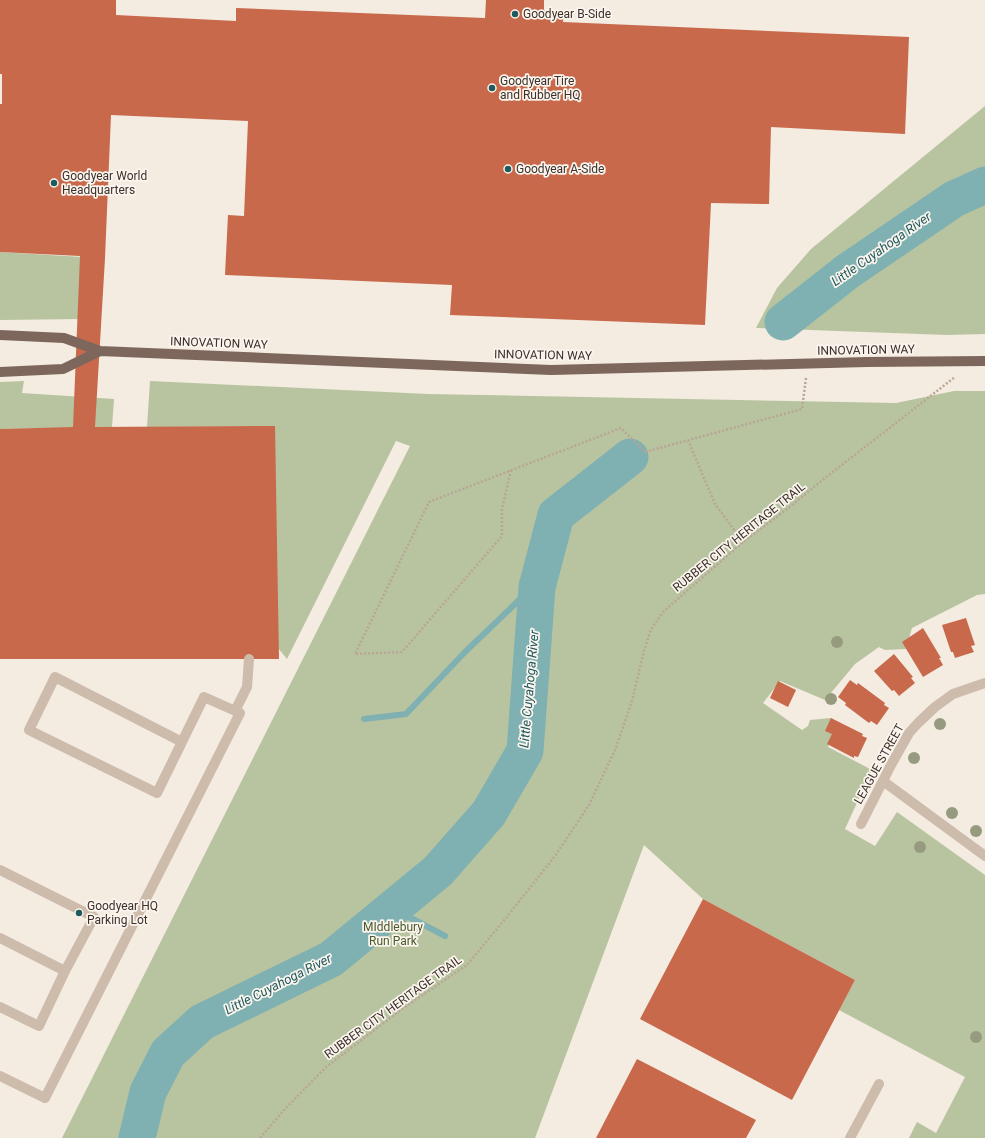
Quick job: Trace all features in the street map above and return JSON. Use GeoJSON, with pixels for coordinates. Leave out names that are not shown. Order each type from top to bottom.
{"type":"FeatureCollection","features":[{"type":"Feature","properties":{"kind":"main road","name":"INNOVATION WAY"},"geometry":{"type":"LineString","coordinates":[[0,335],[64,338],[100,351],[551,370],[867,362],[985,361]]}},
{"type":"Feature","properties":{"kind":"main road","name":"INNOVATION WAY"},"geometry":{"type":"LineString","coordinates":[[0,372],[63,369],[100,351]]}},
{"type":"Feature","properties":{"kind":"street"},"geometry":{"type":"LineString","coordinates":[[236,711],[247,687],[249,659]]}},
{"type":"Feature","properties":{"kind":"street"},"geometry":{"type":"LineString","coordinates":[[0,1076],[45,1098],[240,713],[204,697],[182,742],[157,793],[29,730],[55,676],[182,742]]}},
{"type":"Feature","properties":{"kind":"street","name":"LEAGUE STREET"},"geometry":{"type":"LineString","coordinates":[[861,824],[909,733],[922,718],[953,694],[985,683]]}},
{"type":"Feature","properties":{"kind":"street"},"geometry":{"type":"LineString","coordinates":[[883,781],[985,856]]}},
{"type":"Feature","properties":{"kind":"street"},"geometry":{"type":"LineString","coordinates":[[0,870],[94,917],[39,1026],[0,1007]]}},
{"type":"Feature","properties":{"kind":"street"},"geometry":{"type":"LineString","coordinates":[[0,938],[66,971]]}},
{"type":"Feature","properties":{"kind":"street"},"geometry":{"type":"LineString","coordinates":[[850,1138],[879,1084]]}},
{"type":"Feature","properties":{"kind":"path"},"geometry":{"type":"LineString","coordinates":[[511,470],[502,509],[502,536],[402,652],[355,654],[429,502],[511,470],[621,428],[645,452],[802,409],[808,364]]}},
{"type":"Feature","properties":{"kind":"path","name":"RUBBER CITY HERITAGE TRAIL"},"geometry":{"type":"LineString","coordinates":[[260,1138],[285,1109],[325,1068],[402,1009],[467,965],[555,856],[589,805],[615,750],[630,708],[651,629],[664,611],[743,542],[956,376]]}},
{"type":"Feature","properties":{"kind":"path"},"geometry":{"type":"LineString","coordinates":[[688,440],[715,504],[743,542]]}},
{"type":"Feature","properties":{"kind":"green space"},"geometry":{"type":"Polygon","coordinates":[[[985,106],[985,334],[947,335],[756,328],[777,288],[811,249],[985,106]]]}},
{"type":"Feature","properties":{"kind":"green space"},"geometry":{"type":"Polygon","coordinates":[[[0,252],[82,257],[81,319],[0,320],[0,252]]]}},
{"type":"Feature","properties":{"kind":"green space"},"geometry":{"type":"Polygon","coordinates":[[[24,381],[22,393],[114,399],[112,427],[0,429],[0,382],[24,381]]]}},
{"type":"Feature","properties":{"kind":"green space","name":"MIddlebury Run Park"},"geometry":{"type":"Polygon","coordinates":[[[150,381],[428,394],[896,403],[954,391],[985,391],[985,594],[977,595],[912,628],[906,649],[885,650],[879,647],[855,664],[825,700],[780,681],[763,703],[802,730],[808,726],[810,720],[831,718],[833,734],[828,747],[872,770],[845,829],[875,846],[897,812],[985,875],[985,1138],[909,1138],[917,1122],[936,1133],[965,1077],[839,1010],[855,980],[703,899],[644,845],[535,1138],[62,1138],[410,446],[396,441],[287,659],[278,648],[274,426],[147,427],[150,381]]]}},
{"type":"Feature","properties":{"kind":"building","name":"Goodyear Tire and Rubber HQ"},"geometry":{"type":"Polygon","coordinates":[[[0,0],[116,0],[116,15],[236,21],[236,8],[485,18],[486,0],[544,0],[544,10],[564,11],[563,22],[909,37],[905,134],[771,127],[769,204],[711,203],[705,325],[450,315],[452,285],[225,275],[228,215],[244,216],[248,121],[111,115],[105,258],[95,427],[275,426],[279,659],[0,659],[0,429],[73,427],[80,256],[0,252],[0,104],[2,104],[2,74],[0,74],[0,0]]]}},
{"type":"Feature","properties":{"kind":"building"},"geometry":{"type":"Polygon","coordinates":[[[966,618],[975,645],[971,646],[974,652],[955,658],[953,652],[951,652],[942,625],[966,618]]]}},
{"type":"Feature","properties":{"kind":"building"},"geometry":{"type":"Polygon","coordinates":[[[923,628],[941,658],[939,658],[943,665],[923,677],[902,642],[923,628]]]}},
{"type":"Feature","properties":{"kind":"building"},"geometry":{"type":"Polygon","coordinates":[[[894,654],[913,677],[911,678],[915,683],[899,696],[894,690],[892,691],[874,671],[894,654]]]}},
{"type":"Feature","properties":{"kind":"building"},"geometry":{"type":"Polygon","coordinates":[[[850,680],[857,685],[858,683],[885,703],[884,705],[889,708],[877,725],[871,721],[869,723],[845,705],[846,703],[838,697],[850,680]]]}},
{"type":"Feature","properties":{"kind":"building"},"geometry":{"type":"Polygon","coordinates":[[[778,681],[796,690],[788,707],[770,698],[778,681]]]}},
{"type":"Feature","properties":{"kind":"building"},"geometry":{"type":"Polygon","coordinates":[[[831,718],[863,734],[862,736],[867,738],[858,757],[854,756],[854,758],[827,744],[832,734],[825,731],[831,718]]]}},
{"type":"Feature","properties":{"kind":"building"},"geometry":{"type":"Polygon","coordinates":[[[703,899],[855,980],[792,1100],[640,1019],[703,899]]]}},
{"type":"Feature","properties":{"kind":"building"},"geometry":{"type":"Polygon","coordinates":[[[637,1059],[756,1120],[746,1138],[596,1138],[637,1059]]]}},
{"type":"Feature","properties":{"kind":"waterway","name":"Little Cuyahoga River"},"geometry":{"type":"LineString","coordinates":[[783,322],[848,271],[954,199],[985,185]]}},
{"type":"Feature","properties":{"kind":"waterway","name":"Little Cuyahoga River"},"geometry":{"type":"LineString","coordinates":[[137,1138],[148,1092],[168,1053],[202,1022],[331,959],[438,871],[489,813],[525,751],[537,587],[556,515],[630,457]]}},
{"type":"Feature","properties":{"kind":"waterway"},"geometry":{"type":"LineString","coordinates":[[364,719],[406,714],[465,652],[538,582]]}},
{"type":"Feature","properties":{"kind":"waterway"},"geometry":{"type":"LineString","coordinates":[[392,908],[445,936]]}},
{"type":"Feature","properties":{"kind":"place","name":"Goodyear B-Side"},"geometry":{"type":"Point","coordinates":[515,14]}},
{"type":"Feature","properties":{"kind":"place","name":"Goodyear Tire and Rubber HQ"},"geometry":{"type":"Point","coordinates":[492,88]}},
{"type":"Feature","properties":{"kind":"place","name":"Goodyear A-Side"},"geometry":{"type":"Point","coordinates":[508,169]}},
{"type":"Feature","properties":{"kind":"place","name":"Goodyear World Headquarters"},"geometry":{"type":"Point","coordinates":[54,183]}},
{"type":"Feature","properties":{"kind":"place","name":"Goodyear HQ Parking Lot"},"geometry":{"type":"Point","coordinates":[79,913]}}]}
